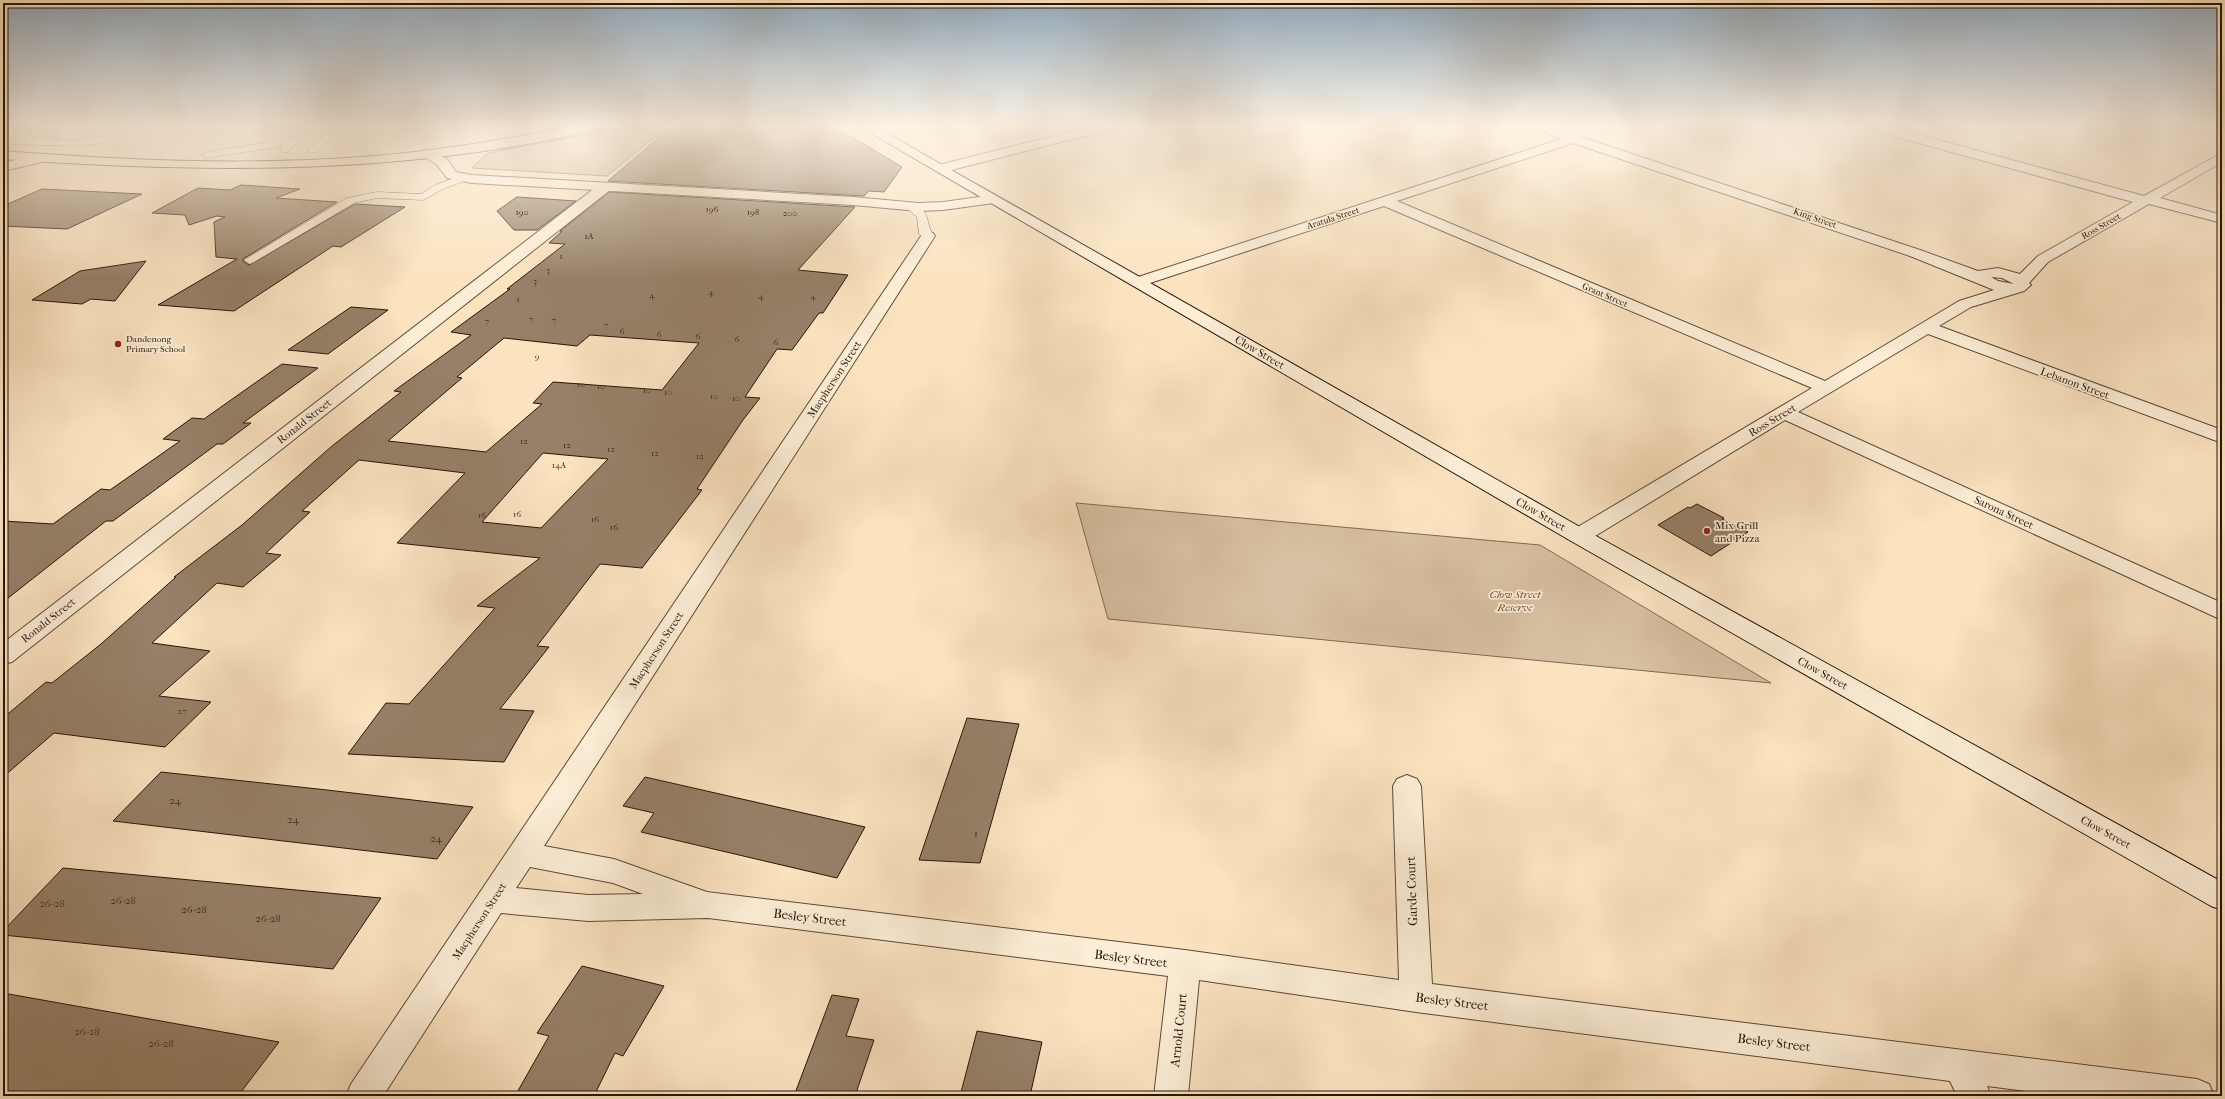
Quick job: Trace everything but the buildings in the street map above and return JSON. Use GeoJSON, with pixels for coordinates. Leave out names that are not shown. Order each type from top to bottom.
{"type":"FeatureCollection","features":[{"type":"Feature","properties":{"kind":"street"},"geometry":{"type":"LineString","coordinates":[[457,176],[463,178],[852,201],[909,206],[943,206],[994,199]]}},
{"type":"Feature","properties":{"kind":"street","name":"Clow Street"},"geometry":{"type":"LineString","coordinates":[[953,176],[1579,536],[2222,897]]}},
{"type":"Feature","properties":{"kind":"street","name":"Aratula Street"},"geometry":{"type":"LineString","coordinates":[[1138,282],[1459,176]]}},
{"type":"Feature","properties":{"kind":"street","name":"King Street"},"geometry":{"type":"LineString","coordinates":[[1685,176],[1988,275],[1994,285],[2017,285]]}},
{"type":"Feature","properties":{"kind":"street"},"geometry":{"type":"LineString","coordinates":[[2053,176],[2132,198],[2146,200],[2222,219]]}},
{"type":"Feature","properties":{"kind":"street","name":"Ross Street"},"geometry":{"type":"LineString","coordinates":[[1579,536],[1928,328],[1965,304],[2017,285],[2028,272],[2043,259],[2188,176]]}},
{"type":"Feature","properties":{"kind":"street","name":"Ronald Street"},"geometry":{"type":"LineString","coordinates":[[3,656],[605,187]]}},
{"type":"Feature","properties":{"kind":"street"},"geometry":{"type":"LineString","coordinates":[[852,201],[926,200],[976,189]]}},
{"type":"Feature","properties":{"kind":"street","name":"Grant Street"},"geometry":{"type":"LineString","coordinates":[[1384,201],[1827,388]]}},
{"type":"Feature","properties":{"kind":"street","name":"Macpherson Street"},"geometry":{"type":"LineString","coordinates":[[364,1096],[928,236]]}},
{"type":"Feature","properties":{"kind":"street","name":"Ross Street"},"geometry":{"type":"LineString","coordinates":[[1965,304],[1988,275],[2043,259]]}},
{"type":"Feature","properties":{"kind":"street","name":"Lebanon Street"},"geometry":{"type":"LineString","coordinates":[[1928,328],[2222,437]]}},
{"type":"Feature","properties":{"kind":"street","name":"Sarona Street"},"geometry":{"type":"LineString","coordinates":[[1785,413],[2222,612]]}},
{"type":"Feature","properties":{"kind":"street","name":"Garde Court"},"geometry":{"type":"LineString","coordinates":[[1407,786],[1416,997]]}},
{"type":"Feature","properties":{"kind":"street","name":"Besley Street"},"geometry":{"type":"LineString","coordinates":[[523,854],[614,871],[708,905]]}},
{"type":"Feature","properties":{"kind":"street","name":"Besley Street"},"geometry":{"type":"LineString","coordinates":[[492,899],[588,908],[708,905],[1185,964],[1416,997],[2197,1096]]}},
{"type":"Feature","properties":{"kind":"street","name":"Arnold Court"},"geometry":{"type":"LineString","coordinates":[[1172,1096],[1185,964]]}},
{"type":"Feature","properties":{"kind":"street"},"geometry":{"type":"LineString","coordinates":[[1961,1065],[1974,1096]]}},
{"type":"Feature","properties":{"kind":"lane"},"geometry":{"type":"LineString","coordinates":[[250,260],[351,200],[377,195],[422,197],[440,187],[463,178]]}},
{"type":"Feature","properties":{"kind":"lane","name":"Macpherson Street"},"geometry":{"type":"LineString","coordinates":[[909,206],[923,218],[926,223],[925,232],[928,236]]}},
{"type":"Feature","properties":{"kind":"green space","name":"Clow Street Reserve"},"geometry":{"type":"Polygon","coordinates":[[[1076,503],[1540,545],[1771,683],[1108,619],[1076,503]]]}},
{"type":"Feature","properties":{"kind":"place","name":"Dandenong Primary School"},"geometry":{"type":"Point","coordinates":[118,344]}},
{"type":"Feature","properties":{"kind":"place","name":"Mix Grill and Pizza"},"geometry":{"type":"Point","coordinates":[1707,531]}}]}
